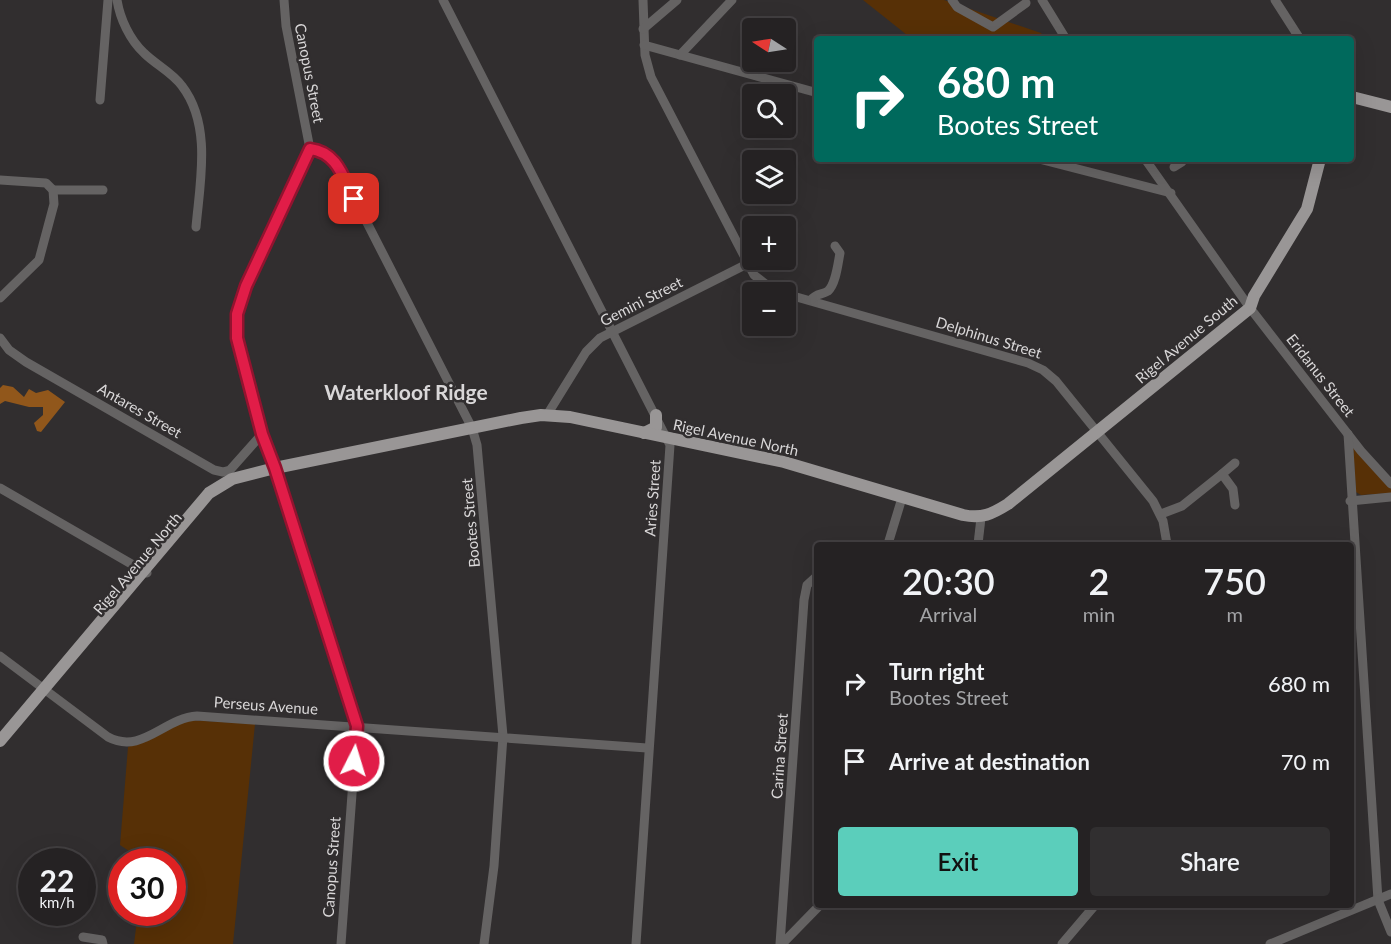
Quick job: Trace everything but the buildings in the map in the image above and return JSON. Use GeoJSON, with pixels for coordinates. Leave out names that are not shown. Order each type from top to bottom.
{"type":"FeatureCollection","features":[{"type":"Feature","properties":{"kind":"main road"},"geometry":{"type":"LineString","coordinates":[[1354,98],[1391,107]]}},
{"type":"Feature","properties":{"kind":"main road","name":"Rigel Avenue South"},"geometry":{"type":"LineString","coordinates":[[1097,431],[1250,308],[1254,296],[1307,209],[1319,162]]}},
{"type":"Feature","properties":{"kind":"main road","name":"Rigel Avenue North"},"geometry":{"type":"LineString","coordinates":[[0,741],[146,572],[214,498],[239,483],[276,471],[337,457],[472,428],[547,415],[570,417],[813,468],[902,498],[981,518]]}},
{"type":"Feature","properties":{"kind":"main road"},"geometry":{"type":"LineString","coordinates":[[644,433],[656,427],[656,415]]}},
{"type":"Feature","properties":{"kind":"main road"},"geometry":{"type":"LineString","coordinates":[[981,518],[1008,504],[1097,431]]}},
{"type":"Feature","properties":{"kind":"main road","name":"Rigel Avenue North"},"geometry":{"type":"LineString","coordinates":[[0,748],[45,690]]}},
{"type":"Feature","properties":{"kind":"street"},"geometry":{"type":"LineString","coordinates":[[100,100],[108,0]]}},
{"type":"Feature","properties":{"kind":"street"},"geometry":{"type":"LineString","coordinates":[[117,0],[122,19],[139,47],[176,78],[189,99],[202,150],[196,227]]}},
{"type":"Feature","properties":{"kind":"street","name":"Canopus Street"},"geometry":{"type":"LineString","coordinates":[[284,0],[286,26],[310,149],[246,286],[237,314],[237,338],[262,434],[276,471],[357,726],[341,944]]}},
{"type":"Feature","properties":{"kind":"street","name":"Aries Street"},"geometry":{"type":"LineString","coordinates":[[442,0],[668,438],[670,454],[647,747],[636,944]]}},
{"type":"Feature","properties":{"kind":"street","name":"Delphinus Street"},"geometry":{"type":"LineString","coordinates":[[643,0],[644,45],[651,77],[742,254]]}},
{"type":"Feature","properties":{"kind":"street"},"geometry":{"type":"LineString","coordinates":[[643,29],[677,0]]}},
{"type":"Feature","properties":{"kind":"street"},"geometry":{"type":"LineString","coordinates":[[680,55],[732,0]]}},
{"type":"Feature","properties":{"kind":"street"},"geometry":{"type":"LineString","coordinates":[[952,0],[957,7],[993,27],[1026,3]]}},
{"type":"Feature","properties":{"kind":"street"},"geometry":{"type":"LineString","coordinates":[[1042,0],[1064,36]]}},
{"type":"Feature","properties":{"kind":"street"},"geometry":{"type":"LineString","coordinates":[[1275,0],[1298,36]]}},
{"type":"Feature","properties":{"kind":"street"},"geometry":{"type":"LineString","coordinates":[[644,45],[814,92]]}},
{"type":"Feature","properties":{"kind":"street","name":"Bootes Street"},"geometry":{"type":"LineString","coordinates":[[310,149],[324,152],[338,166],[472,428],[480,459],[503,736],[495,855],[484,944]]}},
{"type":"Feature","properties":{"kind":"street"},"geometry":{"type":"LineString","coordinates":[[1051,162],[1171,193]]}},
{"type":"Feature","properties":{"kind":"street","name":"Eridanus Street"},"geometry":{"type":"LineString","coordinates":[[1147,162],[1250,308],[1348,434],[1353,542]]}},
{"type":"Feature","properties":{"kind":"street"},"geometry":{"type":"LineString","coordinates":[[0,180],[46,183],[53,190],[54,204],[39,260],[0,298]]}},
{"type":"Feature","properties":{"kind":"street"},"geometry":{"type":"LineString","coordinates":[[53,190],[103,190]]}},
{"type":"Feature","properties":{"kind":"street"},"geometry":{"type":"LineString","coordinates":[[811,300],[814,296],[826,292],[832,283],[840,253],[835,246]]}},
{"type":"Feature","properties":{"kind":"street","name":"Gemini Street"},"geometry":{"type":"LineString","coordinates":[[547,415],[586,352],[600,338],[742,267]]}},
{"type":"Feature","properties":{"kind":"street","name":"Delphinus Street"},"geometry":{"type":"LineString","coordinates":[[751,270],[761,282]]}},
{"type":"Feature","properties":{"kind":"street","name":"Delphinus Street"},"geometry":{"type":"LineString","coordinates":[[796,296],[1036,366],[1056,381],[1161,514],[1167,542]]}},
{"type":"Feature","properties":{"kind":"street","name":"Antares Street"},"geometry":{"type":"LineString","coordinates":[[0,338],[14,355],[214,470],[223,472],[230,470],[262,434]]}},
{"type":"Feature","properties":{"kind":"street"},"geometry":{"type":"LineString","coordinates":[[1348,434],[1391,484]]}},
{"type":"Feature","properties":{"kind":"street"},"geometry":{"type":"LineString","coordinates":[[1161,514],[1182,506],[1235,463]]}},
{"type":"Feature","properties":{"kind":"street"},"geometry":{"type":"LineString","coordinates":[[1222,474],[1233,489],[1235,504]]}},
{"type":"Feature","properties":{"kind":"street"},"geometry":{"type":"LineString","coordinates":[[0,488],[146,572]]}},
{"type":"Feature","properties":{"kind":"street"},"geometry":{"type":"LineString","coordinates":[[1350,501],[1391,497]]}},
{"type":"Feature","properties":{"kind":"street"},"geometry":{"type":"LineString","coordinates":[[889,542],[902,498]]}},
{"type":"Feature","properties":{"kind":"street"},"geometry":{"type":"LineString","coordinates":[[978,542],[981,518]]}},
{"type":"Feature","properties":{"kind":"street","name":"Eridanus Street"},"geometry":{"type":"LineString","coordinates":[[1354,551],[1370,753],[1378,900],[1391,932]]}},
{"type":"Feature","properties":{"kind":"street","name":"Carina Street"},"geometry":{"type":"LineString","coordinates":[[781,944],[804,600],[807,585],[814,579]]}},
{"type":"Feature","properties":{"kind":"street"},"geometry":{"type":"LineString","coordinates":[[0,656],[45,690]]}},
{"type":"Feature","properties":{"kind":"street","name":"Perseus Avenue"},"geometry":{"type":"LineString","coordinates":[[45,690],[108,737],[120,743],[135,742],[177,721],[197,716],[647,747]]}},
{"type":"Feature","properties":{"kind":"street"},"geometry":{"type":"LineString","coordinates":[[1270,944],[1391,894]]}},
{"type":"Feature","properties":{"kind":"street"},"geometry":{"type":"LineString","coordinates":[[781,944],[817,908]]}},
{"type":"Feature","properties":{"kind":"street"},"geometry":{"type":"LineString","coordinates":[[1062,944],[1093,908]]}},
{"type":"Feature","properties":{"kind":"street"},"geometry":{"type":"LineString","coordinates":[[84,937],[102,940],[103,944]]}},
{"type":"Feature","properties":{"kind":"shaded area"},"geometry":{"type":"Polygon","coordinates":[[[863,0],[944,0],[1041,33],[1043,36],[908,36],[863,0]]]}},
{"type":"Feature","properties":{"kind":"shaded area"},"geometry":{"type":"Polygon","coordinates":[[[3,385],[13,387],[24,397],[29,389],[36,393],[48,390],[65,402],[41,432],[37,431],[34,423],[43,415],[43,407],[29,407],[5,401],[0,404],[0,388],[3,385]]]}},
{"type":"Feature","properties":{"kind":"shaded area"},"geometry":{"type":"Polygon","coordinates":[[[1353,446],[1391,489],[1391,493],[1361,495],[1356,492],[1353,446]]]}},
{"type":"Feature","properties":{"kind":"shaded area"},"geometry":{"type":"Polygon","coordinates":[[[188,720],[255,724],[233,944],[134,944],[136,926],[186,926],[186,848],[124,848],[120,845],[128,747],[188,720]]]}},
{"type":"Feature","properties":{"kind":"district","name":"Waterkloof Ridge"},"geometry":{"type":"Point","coordinates":[406,391]}},
{"type":"Feature","properties":{"kind":"route"},"geometry":{"type":"LineString","coordinates":[[354,199],[334,160],[324,152],[310,149],[246,286],[239,303],[236,326],[237,338],[262,434],[275,468],[357,726],[354,761]]}}]}
